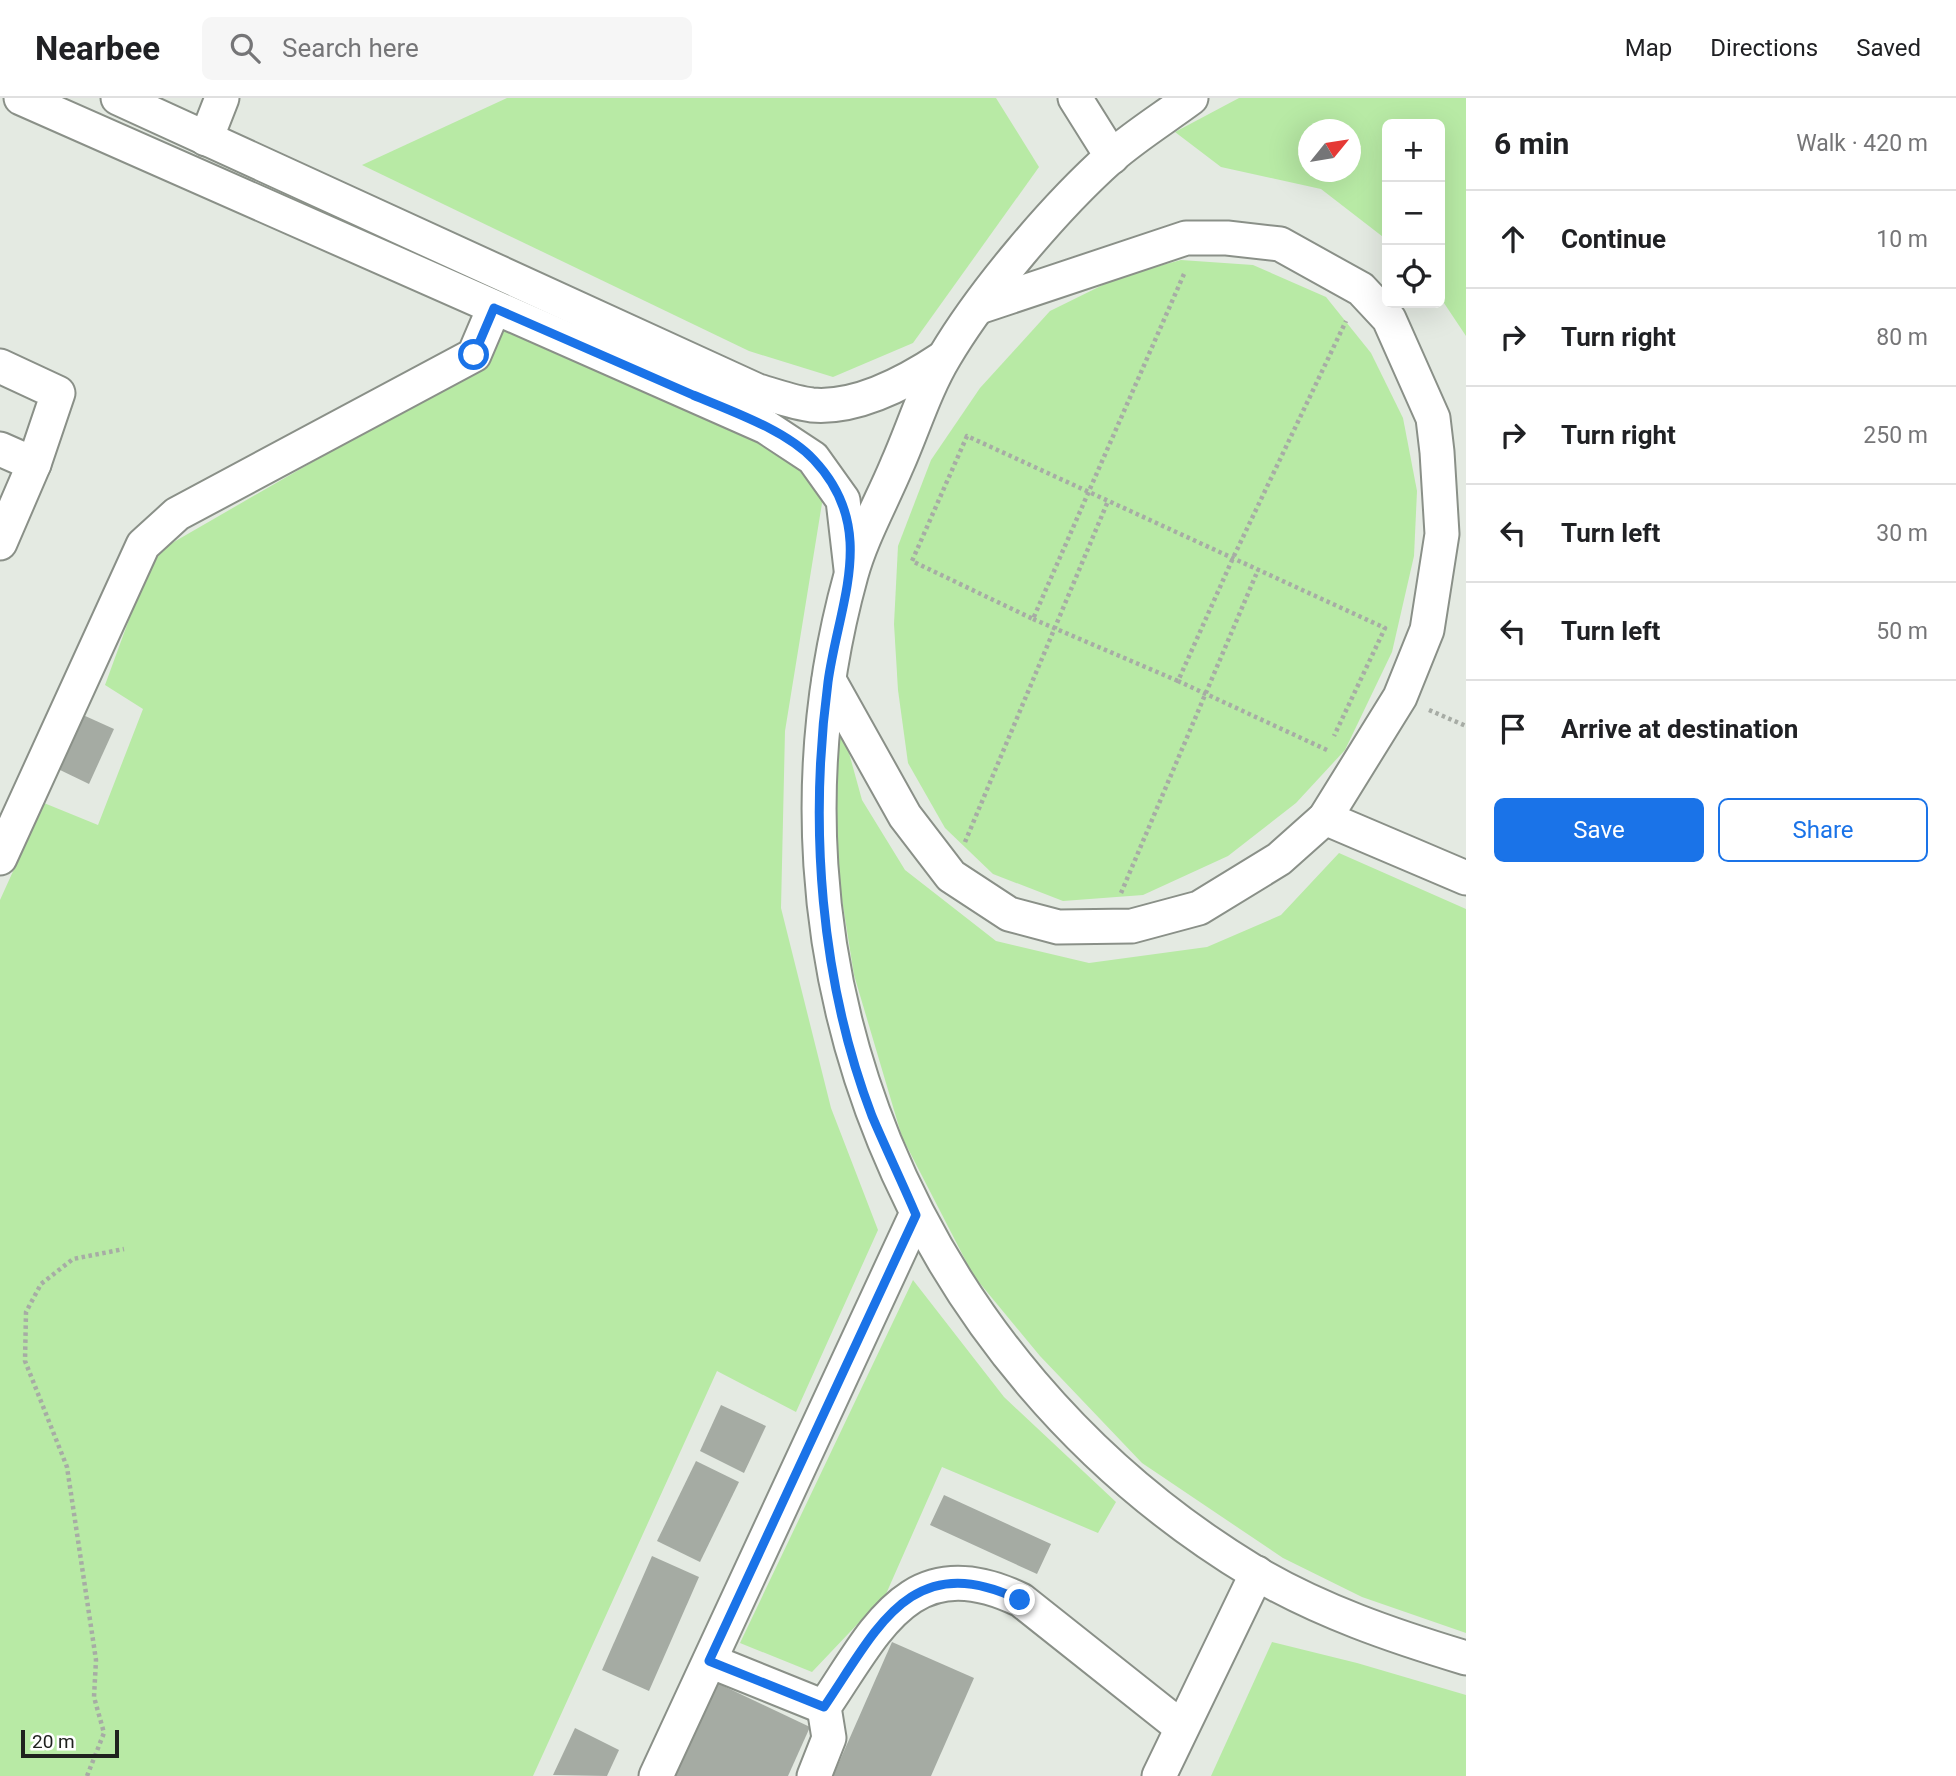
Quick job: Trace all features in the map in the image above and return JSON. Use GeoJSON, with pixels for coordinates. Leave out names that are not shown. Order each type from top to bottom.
{"type":"FeatureCollection","features":[{"type":"Feature","properties":{"kind":"lane"},"geometry":{"type":"LineString","coordinates":[[21,98],[766,427],[813,458],[843,500],[852,572]]}},
{"type":"Feature","properties":{"kind":"lane"},"geometry":{"type":"LineString","coordinates":[[118,98],[758,391],[813,405],[852,401],[908,381],[943,358]]}},
{"type":"Feature","properties":{"kind":"lane"},"geometry":{"type":"LineString","coordinates":[[206,139],[222,98]]}},
{"type":"Feature","properties":{"kind":"lane"},"geometry":{"type":"LineString","coordinates":[[1075,98],[1112,157]]}},
{"type":"Feature","properties":{"kind":"lane"},"geometry":{"type":"LineString","coordinates":[[1191,98],[1112,157],[1046,224],[979,307],[943,358],[852,572],[829,680],[819,790],[823,900],[841,1008],[872,1114],[916,1215],[982,1322],[1061,1419],[1153,1503],[1257,1573],[1383,1633],[1466,1658]]}},
{"type":"Feature","properties":{"kind":"lane"},"geometry":{"type":"LineString","coordinates":[[829,680],[905,816],[951,876],[1009,914],[1058,927],[1132,926],[1199,908],[1279,859],[1325,818],[1400,697],[1427,630],[1443,534],[1433,418],[1389,319],[1361,289],[1280,244],[1186,238],[979,307]]}},
{"type":"Feature","properties":{"kind":"lane"},"geometry":{"type":"LineString","coordinates":[[0,859],[143,545],[177,514],[474,355],[494,308]]}},
{"type":"Feature","properties":{"kind":"lane"},"geometry":{"type":"LineString","coordinates":[[0,366],[58,393],[34,464],[0,543]]}},
{"type":"Feature","properties":{"kind":"lane"},"geometry":{"type":"LineString","coordinates":[[0,449],[34,464]]}},
{"type":"Feature","properties":{"kind":"lane"},"geometry":{"type":"LineString","coordinates":[[1325,818],[1466,878]]}},
{"type":"Feature","properties":{"kind":"lane"},"geometry":{"type":"LineString","coordinates":[[656,1776],[916,1215]]}},
{"type":"Feature","properties":{"kind":"lane"},"geometry":{"type":"LineString","coordinates":[[1159,1776],[1257,1573]]}},
{"type":"Feature","properties":{"kind":"lane"},"geometry":{"type":"LineString","coordinates":[[814,1776],[829,1738],[824,1707],[885,1617],[914,1594],[949,1582],[990,1585],[1020,1600],[1181,1727]]}},
{"type":"Feature","properties":{"kind":"lane"},"geometry":{"type":"LineString","coordinates":[[709,1661],[824,1707]]}},
{"type":"Feature","properties":{"kind":"path"},"geometry":{"type":"LineString","coordinates":[[1033,619],[1200,238]]}},
{"type":"Feature","properties":{"kind":"path"},"geometry":{"type":"LineString","coordinates":[[1178,681],[1233,558],[1361,289]]}},
{"type":"Feature","properties":{"kind":"path"},"geometry":{"type":"LineString","coordinates":[[967,436],[1089,492],[1385,628],[1326,751],[1178,681],[1033,619],[912,561],[967,436]]}},
{"type":"Feature","properties":{"kind":"path"},"geometry":{"type":"LineString","coordinates":[[951,876],[1108,501]]}},
{"type":"Feature","properties":{"kind":"path"},"geometry":{"type":"LineString","coordinates":[[1107,926],[1258,569]]}},
{"type":"Feature","properties":{"kind":"path"},"geometry":{"type":"LineString","coordinates":[[87,1776],[104,1733],[94,1697],[96,1660],[67,1467],[25,1361],[26,1312],[41,1284],[72,1259],[124,1249]]}},
{"type":"Feature","properties":{"kind":"green space"},"geometry":{"type":"Polygon","coordinates":[[[507,98],[996,98],[1039,167],[913,343],[833,377],[749,351],[362,165],[507,98]]]}},
{"type":"Feature","properties":{"kind":"green space"},"geometry":{"type":"Polygon","coordinates":[[[1239,98],[1466,98],[1466,336],[1445,304],[1445,119],[1382,119],[1382,236],[1321,189],[1221,167],[1175,132],[1239,98]]]}},
{"type":"Feature","properties":{"kind":"green space"},"geometry":{"type":"Polygon","coordinates":[[[1181,260],[1253,265],[1326,297],[1371,353],[1403,418],[1417,491],[1414,556],[1392,652],[1345,750],[1296,803],[1228,856],[1143,895],[1063,901],[993,874],[945,828],[908,763],[898,690],[894,624],[898,546],[931,460],[980,388],[1050,311],[1121,276],[1181,260]]]}},
{"type":"Feature","properties":{"kind":"green space"},"geometry":{"type":"Polygon","coordinates":[[[501,323],[782,447],[824,491],[785,731],[781,908],[831,1108],[878,1230],[796,1412],[717,1371],[533,1776],[0,1776],[0,900],[44,803],[98,825],[143,709],[105,685],[153,554],[484,363],[501,323]]]}},
{"type":"Feature","properties":{"kind":"green space"},"geometry":{"type":"Polygon","coordinates":[[[841,724],[862,800],[905,870],[996,941],[1089,963],[1207,947],[1281,915],[1339,853],[1466,909],[1466,1633],[1362,1597],[1283,1558],[1142,1463],[1040,1356],[973,1275],[902,1137],[854,975],[837,868],[833,767],[841,724]]]}},
{"type":"Feature","properties":{"kind":"green space"},"geometry":{"type":"Polygon","coordinates":[[[913,1280],[1004,1397],[1116,1502],[1098,1533],[942,1467],[886,1594],[812,1672],[740,1643],[913,1280]]]}},
{"type":"Feature","properties":{"kind":"green space"},"geometry":{"type":"Polygon","coordinates":[[[1272,1642],[1357,1663],[1466,1695],[1466,1776],[1211,1776],[1272,1642]]]}},
{"type":"Feature","properties":{"kind":"building"},"geometry":{"type":"Polygon","coordinates":[[[83,715],[114,729],[89,784],[58,769],[83,715]]]}},
{"type":"Feature","properties":{"kind":"building"},"geometry":{"type":"Polygon","coordinates":[[[721,1405],[766,1426],[744,1473],[700,1451],[721,1405]]]}},
{"type":"Feature","properties":{"kind":"building"},"geometry":{"type":"Polygon","coordinates":[[[696,1461],[739,1482],[700,1562],[657,1541],[696,1461]]]}},
{"type":"Feature","properties":{"kind":"building"},"geometry":{"type":"Polygon","coordinates":[[[944,1495],[1051,1544],[1037,1574],[930,1525],[944,1495]]]}},
{"type":"Feature","properties":{"kind":"building"},"geometry":{"type":"Polygon","coordinates":[[[652,1556],[699,1577],[649,1691],[602,1670],[652,1556]]]}},
{"type":"Feature","properties":{"kind":"building"},"geometry":{"type":"Polygon","coordinates":[[[892,1642],[974,1678],[931,1776],[833,1776],[892,1642]]]}},
{"type":"Feature","properties":{"kind":"building"},"geometry":{"type":"Polygon","coordinates":[[[715,1682],[810,1727],[788,1776],[672,1776],[715,1682]]]}},
{"type":"Feature","properties":{"kind":"building"},"geometry":{"type":"Polygon","coordinates":[[[575,1728],[619,1750],[607,1776],[553,1775],[575,1728]]]}},
{"type":"Feature","properties":{"kind":"route"},"geometry":{"type":"LineString","coordinates":[[474,355],[494,308],[766,427],[813,458],[843,500],[852,572],[829,680],[819,790],[823,900],[841,1008],[872,1114],[916,1215],[709,1661],[824,1707],[885,1617],[914,1594],[949,1582],[990,1585],[1020,1600]]}}]}
